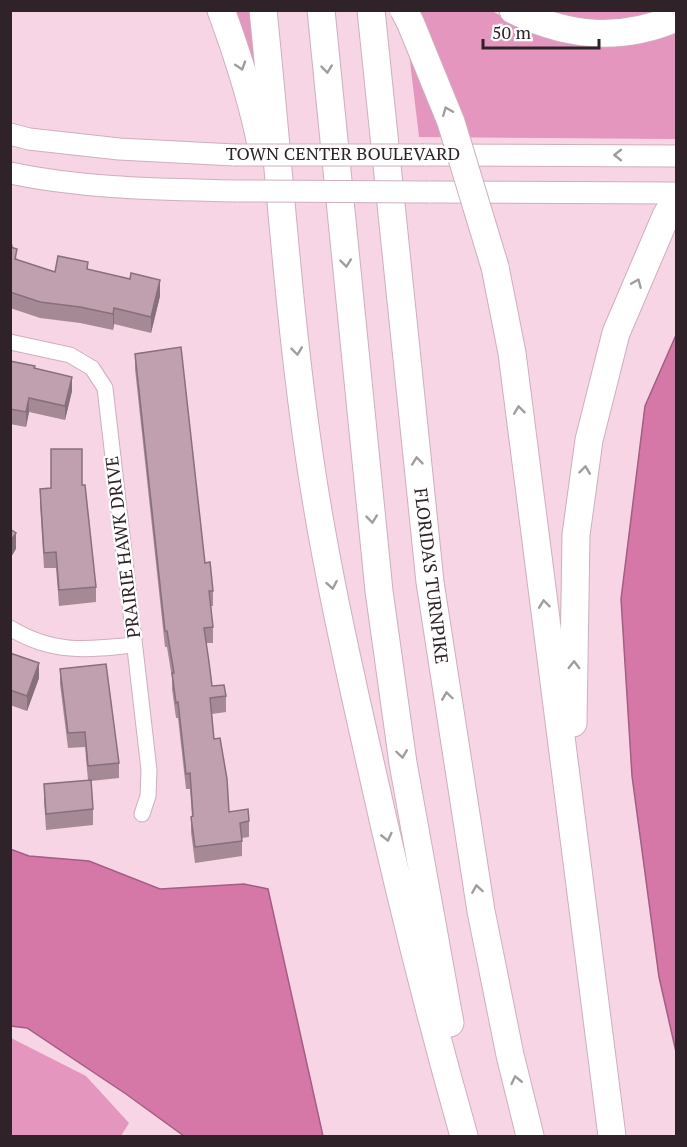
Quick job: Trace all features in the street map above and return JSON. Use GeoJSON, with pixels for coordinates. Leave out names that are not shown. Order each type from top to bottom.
{"type":"FeatureCollection","features":[{"type":"Feature","properties":{"kind":"highway"},"geometry":{"type":"LineString","coordinates":[[221,10],[241,65],[256,119],[290,293]]}},
{"type":"Feature","properties":{"kind":"highway"},"geometry":{"type":"LineString","coordinates":[[263,10],[290,293],[307,441],[339,627],[396,879],[464,1137]]}},
{"type":"Feature","properties":{"kind":"highway"},"geometry":{"type":"LineString","coordinates":[[321,10],[381,603],[403,763],[458,1065],[475,1137]]}},
{"type":"Feature","properties":{"kind":"highway","name":"FLORIDA'S TURNPIKE"},"geometry":{"type":"LineString","coordinates":[[370,10],[430,582],[481,911],[510,1055],[530,1137]]}},
{"type":"Feature","properties":{"kind":"highway"},"geometry":{"type":"LineString","coordinates":[[404,10],[451,122],[495,267],[512,353],[612,1137]]}},
{"type":"Feature","properties":{"kind":"highway"},"geometry":{"type":"LineString","coordinates":[[513,10],[547,26],[582,34],[621,33],[658,26],[676,18]]}},
{"type":"Feature","properties":{"kind":"highway"},"geometry":{"type":"LineString","coordinates":[[581,891],[572,778],[576,535],[589,440],[616,333],[673,203]]}},
{"type":"Feature","properties":{"kind":"main road","name":"TOWN CENTER BOULEVARD"},"geometry":{"type":"LineString","coordinates":[[10,134],[29,139],[119,149],[234,155],[676,156]]}},
{"type":"Feature","properties":{"kind":"main road","name":"TOWN CENTER BOULEVARD"},"geometry":{"type":"LineString","coordinates":[[10,173],[43,180],[121,188],[428,192],[673,203]]}},
{"type":"Feature","properties":{"kind":"street","name":"PRAIRIE HAWK DRIVE"},"geometry":{"type":"LineString","coordinates":[[10,342],[70,356],[92,368],[105,388],[149,770],[148,796],[142,814]]}},
{"type":"Feature","properties":{"kind":"street"},"geometry":{"type":"LineString","coordinates":[[10,628],[25,637],[64,649],[99,649],[134,645]]}},
{"type":"Feature","properties":{"kind":"shaded area"},"geometry":{"type":"Polygon","coordinates":[[[229,11],[253,11],[261,86],[229,11]]]}},
{"type":"Feature","properties":{"kind":"shaded area"},"geometry":{"type":"Polygon","coordinates":[[[404,11],[492,11],[534,34],[565,43],[603,46],[676,32],[676,139],[419,137],[404,11]]]}},
{"type":"Feature","properties":{"kind":"shaded area"},"geometry":{"type":"Polygon","coordinates":[[[539,11],[668,11],[643,18],[596,23],[539,11]]]}},
{"type":"Feature","properties":{"kind":"shaded area"},"geometry":{"type":"Polygon","coordinates":[[[676,335],[676,1052],[659,977],[632,776],[621,599],[645,406],[676,335]]]}},
{"type":"Feature","properties":{"kind":"shaded area"},"geometry":{"type":"Polygon","coordinates":[[[10,849],[29,856],[89,861],[160,889],[244,884],[268,889],[323,1136],[184,1136],[27,1028],[11,1026],[10,849]]]}},
{"type":"Feature","properties":{"kind":"shaded area"},"geometry":{"type":"Polygon","coordinates":[[[11,1038],[86,1076],[129,1123],[121,1136],[11,1136],[11,1038]]]}},
{"type":"Feature","properties":{"kind":"building"},"geometry":{"type":"Polygon","coordinates":[[[10,247],[17,249],[15,259],[55,272],[58,256],[88,262],[87,269],[130,279],[131,273],[160,280],[151,317],[114,308],[113,314],[40,302],[10,292],[10,247]]]}},
{"type":"Feature","properties":{"kind":"building"},"geometry":{"type":"Polygon","coordinates":[[[181,347],[205,563],[210,562],[213,591],[209,591],[213,627],[204,628],[212,686],[224,685],[226,696],[210,698],[214,739],[220,738],[227,779],[229,812],[248,809],[249,821],[240,823],[242,841],[195,847],[191,817],[193,816],[190,773],[186,774],[178,702],[176,703],[172,673],[174,673],[167,631],[165,631],[135,354],[181,347]]]}},
{"type":"Feature","properties":{"kind":"building"},"geometry":{"type":"Polygon","coordinates":[[[10,361],[72,377],[65,406],[29,398],[26,412],[10,409],[10,361]]]}},
{"type":"Feature","properties":{"kind":"building"},"geometry":{"type":"Polygon","coordinates":[[[51,449],[82,449],[82,485],[85,485],[96,587],[59,590],[56,552],[44,553],[40,489],[51,488],[51,449]]]}},
{"type":"Feature","properties":{"kind":"building"},"geometry":{"type":"Polygon","coordinates":[[[10,529],[16,533],[10,542],[10,529]]]}},
{"type":"Feature","properties":{"kind":"building"},"geometry":{"type":"Polygon","coordinates":[[[10,653],[39,663],[27,696],[10,690],[10,653]]]}},
{"type":"Feature","properties":{"kind":"building"},"geometry":{"type":"Polygon","coordinates":[[[106,664],[119,763],[88,766],[85,732],[68,733],[60,669],[106,664]]]}},
{"type":"Feature","properties":{"kind":"building"},"geometry":{"type":"Polygon","coordinates":[[[91,780],[93,809],[46,814],[44,784],[91,780]]]}}]}
